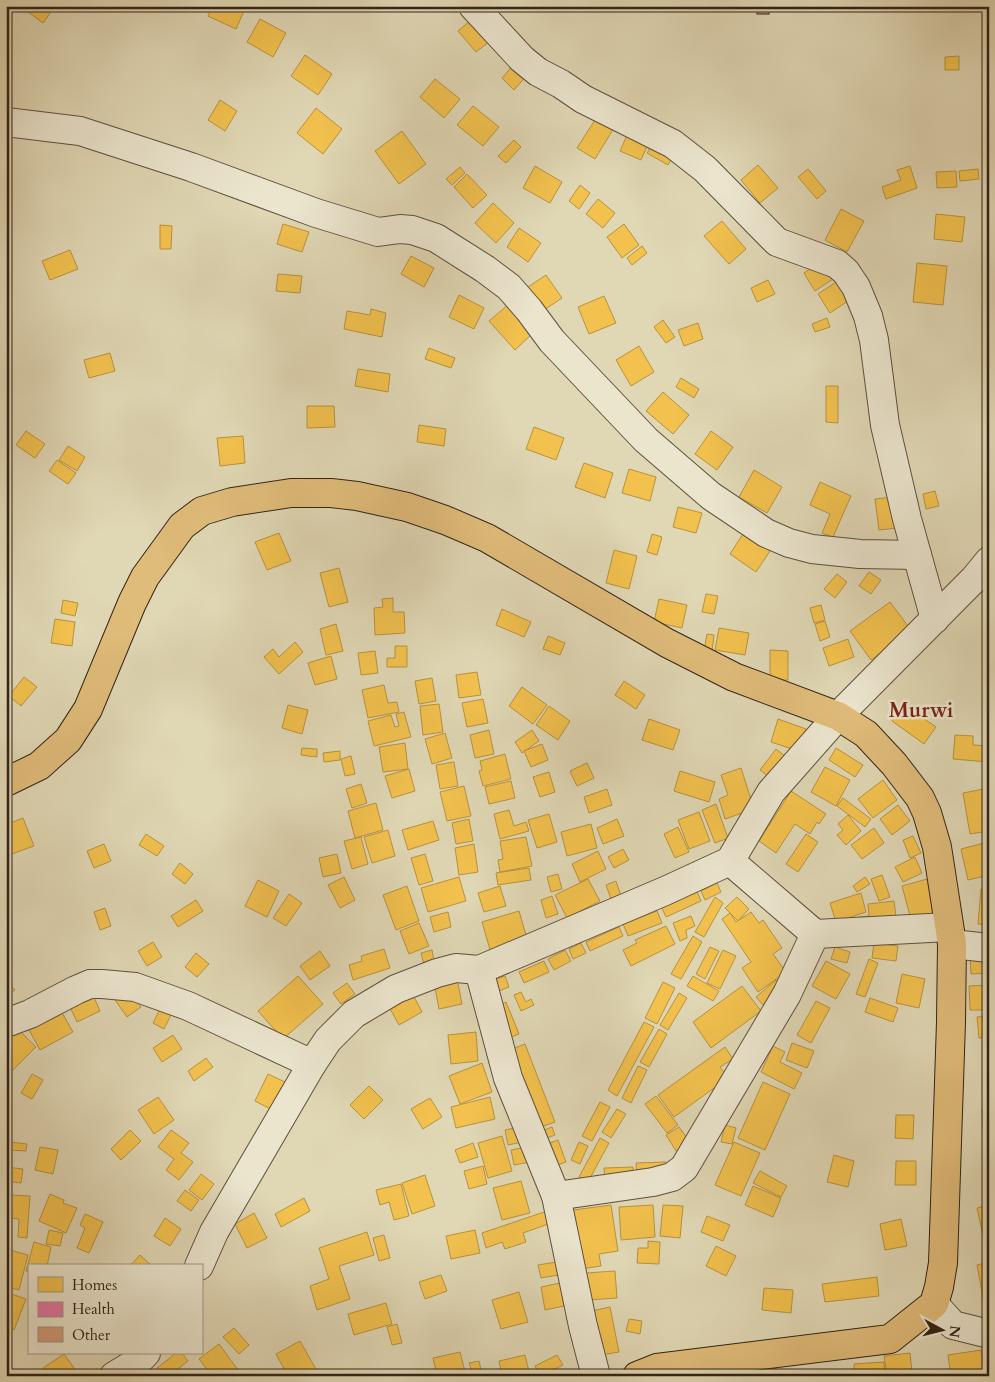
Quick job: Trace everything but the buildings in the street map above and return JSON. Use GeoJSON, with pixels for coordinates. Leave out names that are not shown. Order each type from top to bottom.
{"type":"FeatureCollection","features":[{"type":"Feature","properties":{"kind":"main road"},"geometry":{"type":"LineString","coordinates":[[6,782],[39,766],[68,740],[88,709],[132,602],[145,577],[182,526],[202,511],[240,500],[291,493],[331,493],[357,496],[445,520],[487,538],[667,643],[734,677],[838,716],[866,734],[894,764],[920,798],[927,813],[937,847],[951,936],[952,1022],[943,1263],[934,1304],[890,1339],[657,1368],[637,1376]]}},
{"type":"Feature","properties":{"kind":"street"},"geometry":{"type":"LineString","coordinates":[[472,6],[522,59],[538,72],[561,84],[582,99],[673,144],[705,168],[777,242],[837,264],[846,272],[856,287],[870,324],[874,340],[885,425],[935,619]]}},
{"type":"Feature","properties":{"kind":"street"},"geometry":{"type":"LineString","coordinates":[[6,122],[80,131],[191,167],[316,214],[378,232],[400,229],[412,230],[436,238],[485,269],[509,287],[552,341],[646,440],[710,496],[750,523],[766,533],[789,543],[812,549],[860,554],[917,555]]}},
{"type":"Feature","properties":{"kind":"street"},"geometry":{"type":"LineString","coordinates":[[200,1264],[214,1232],[312,1064],[328,1040],[354,1014],[396,989],[437,972],[456,968],[479,970],[665,892],[730,861],[771,792],[838,716],[935,619],[989,561]]}},
{"type":"Feature","properties":{"kind":"street"},"geometry":{"type":"LineString","coordinates":[[730,861],[815,934],[951,936],[989,948]]}},
{"type":"Feature","properties":{"kind":"street"},"geometry":{"type":"LineString","coordinates":[[556,1196],[653,1182],[672,1176],[684,1168],[787,994],[815,934]]}},
{"type":"Feature","properties":{"kind":"street"},"geometry":{"type":"LineString","coordinates":[[479,970],[508,1078],[556,1196],[583,1326],[596,1376]]}},
{"type":"Feature","properties":{"kind":"street"},"geometry":{"type":"LineString","coordinates":[[6,1023],[30,1014],[90,984],[135,987],[188,1006],[312,1064]]}},
{"type":"Feature","properties":{"kind":"street"},"geometry":{"type":"LineString","coordinates":[[934,1304],[953,1325],[989,1334]]}},
{"type":"Feature","properties":{"kind":"street"},"geometry":{"type":"LineString","coordinates":[[114,1376],[137,1362],[145,1354]]}},
{"type":"Feature","properties":{"kind":"district","name":"Murwi"},"geometry":{"type":"Point","coordinates":[921,710]}}]}
